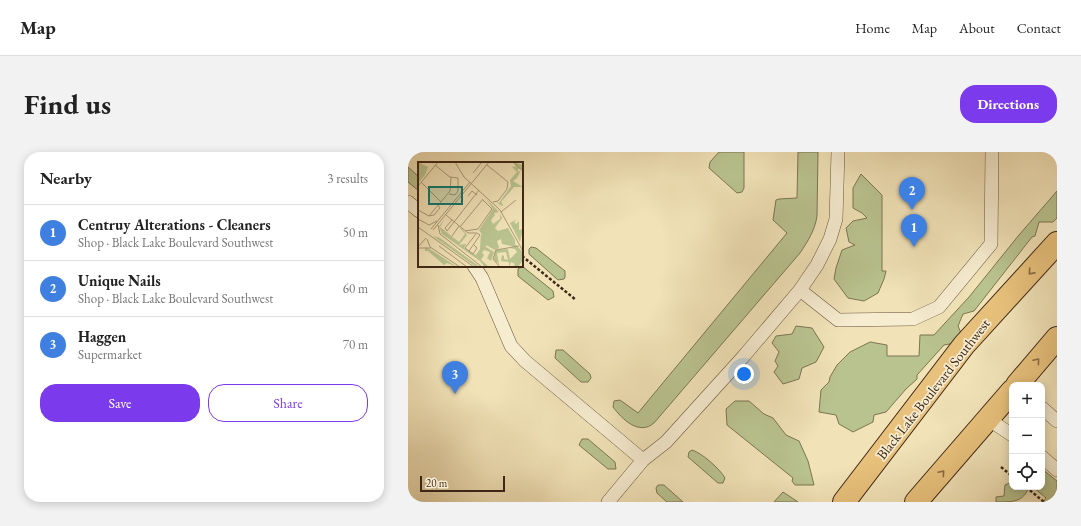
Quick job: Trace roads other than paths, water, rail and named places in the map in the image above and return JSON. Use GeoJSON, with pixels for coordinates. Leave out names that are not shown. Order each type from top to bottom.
{"type":"FeatureCollection","features":[{"type":"Feature","properties":{"kind":"main road","name":"Black Lake Boulevard Southwest"},"geometry":{"type":"LineString","coordinates":[[844,502],[964,346],[1057,243]]}},
{"type":"Feature","properties":{"kind":"main road"},"geometry":{"type":"LineString","coordinates":[[1020,382],[1057,338]]}},
{"type":"Feature","properties":{"kind":"main road"},"geometry":{"type":"LineString","coordinates":[[916,502],[1009,394]]}},
{"type":"Feature","properties":{"kind":"lane"},"geometry":{"type":"LineString","coordinates":[[608,502],[643,460],[666,442],[742,357],[800,290],[817,265],[830,239],[836,219],[838,152]]}},
{"type":"Feature","properties":{"kind":"lane"},"geometry":{"type":"LineString","coordinates":[[800,290],[838,320],[913,319],[940,307],[991,244],[992,152]]}},
{"type":"Feature","properties":{"kind":"lane"},"geometry":{"type":"LineString","coordinates":[[408,202],[418,211]]}},
{"type":"Feature","properties":{"kind":"lane"},"geometry":{"type":"LineString","coordinates":[[475,267],[482,278],[511,346],[525,360],[643,460]]}},
{"type":"Feature","properties":{"kind":"lane"},"geometry":{"type":"LineString","coordinates":[[1045,411],[1057,421]]}},
{"type":"Feature","properties":{"kind":"lane"},"geometry":{"type":"LineString","coordinates":[[988,419],[1009,433]]}},
{"type":"Feature","properties":{"kind":"lane"},"geometry":{"type":"LineString","coordinates":[[1045,460],[1057,470]]}},
{"type":"Feature","properties":{"kind":"place","name":"Unique Nails"},"geometry":{"type":"Point","coordinates":[912,210]}},
{"type":"Feature","properties":{"kind":"place","name":"Centruy Alterations - Cleaners"},"geometry":{"type":"Point","coordinates":[914,247]}},
{"type":"Feature","properties":{"kind":"place","name":"Haggen"},"geometry":{"type":"Point","coordinates":[455,394]}}]}
